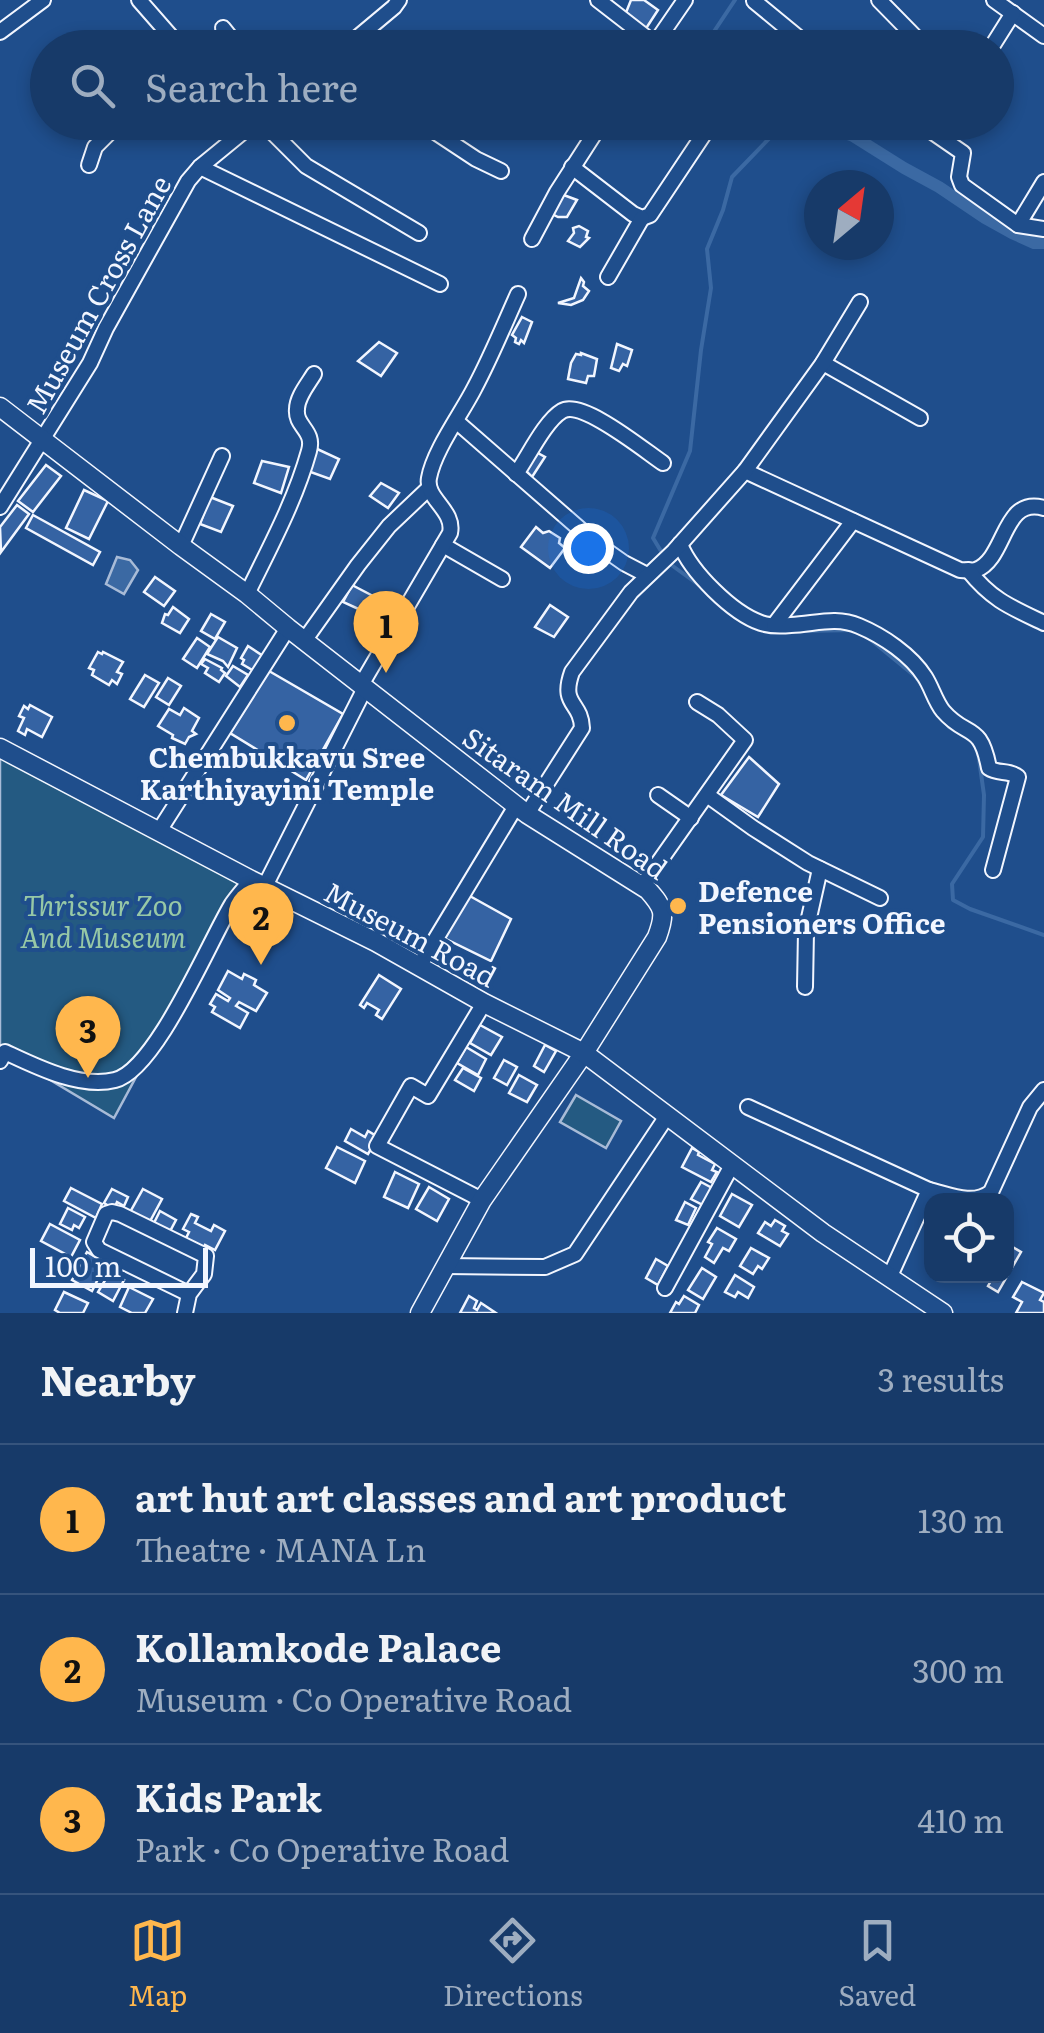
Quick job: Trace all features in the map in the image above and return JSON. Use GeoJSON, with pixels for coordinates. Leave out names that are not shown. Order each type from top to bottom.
{"type":"FeatureCollection","features":[{"type":"Feature","properties":{"kind":"main road","name":"Sitaram Mill Road"},"geometry":{"type":"LineString","coordinates":[[0,406],[522,810],[642,886],[662,906],[664,920],[657,937],[584,1052]]}},
{"type":"Feature","properties":{"kind":"main road","name":"Museum Road"},"geometry":{"type":"LineString","coordinates":[[0,748],[420,965],[484,1004],[584,1052]]}},
{"type":"Feature","properties":{"kind":"main road"},"geometry":{"type":"LineString","coordinates":[[420,1313],[482,1200],[584,1052],[823,1233],[943,1313]]}},
{"type":"Feature","properties":{"kind":"street"},"geometry":{"type":"LineString","coordinates":[[0,32],[43,0]]}},
{"type":"Feature","properties":{"kind":"street"},"geometry":{"type":"LineString","coordinates":[[139,0],[165,30]]}},
{"type":"Feature","properties":{"kind":"street"},"geometry":{"type":"LineString","coordinates":[[367,30],[398,0]]}},
{"type":"Feature","properties":{"kind":"street"},"geometry":{"type":"LineString","coordinates":[[598,0],[636,30]]}},
{"type":"Feature","properties":{"kind":"street"},"geometry":{"type":"LineString","coordinates":[[666,30],[685,0]]}},
{"type":"Feature","properties":{"kind":"street"},"geometry":{"type":"LineString","coordinates":[[879,0],[908,30]]}},
{"type":"Feature","properties":{"kind":"street"},"geometry":{"type":"LineString","coordinates":[[994,0],[1044,36]]}},
{"type":"Feature","properties":{"kind":"street"},"geometry":{"type":"LineString","coordinates":[[754,1],[789,30]]}},
{"type":"Feature","properties":{"kind":"street"},"geometry":{"type":"LineString","coordinates":[[1003,30],[1013,13]]}},
{"type":"Feature","properties":{"kind":"street"},"geometry":{"type":"LineString","coordinates":[[89,164],[94,147],[101,140]]}},
{"type":"Feature","properties":{"kind":"street","name":"Museum Cross Lane"},"geometry":{"type":"LineString","coordinates":[[0,507],[90,363],[188,182],[234,140]]}},
{"type":"Feature","properties":{"kind":"street"},"geometry":{"type":"LineString","coordinates":[[274,140],[306,166],[419,233]]}},
{"type":"Feature","properties":{"kind":"street"},"geometry":{"type":"LineString","coordinates":[[446,140],[501,171]]}},
{"type":"Feature","properties":{"kind":"street"},"geometry":{"type":"LineString","coordinates":[[532,239],[590,140]]}},
{"type":"Feature","properties":{"kind":"street"},"geometry":{"type":"LineString","coordinates":[[608,277],[642,218],[650,215],[700,140]]}},
{"type":"Feature","properties":{"kind":"street"},"geometry":{"type":"LineString","coordinates":[[951,140],[963,153],[959,178],[962,184],[1018,225],[1044,229]]}},
{"type":"Feature","properties":{"kind":"street"},"geometry":{"type":"LineString","coordinates":[[200,167],[440,284]]}},
{"type":"Feature","properties":{"kind":"street"},"geometry":{"type":"LineString","coordinates":[[572,167],[642,218]]}},
{"type":"Feature","properties":{"kind":"street"},"geometry":{"type":"LineString","coordinates":[[1018,225],[1044,182]]}},
{"type":"Feature","properties":{"kind":"street"},"geometry":{"type":"LineString","coordinates":[[0,1061],[5,1052],[54,1075],[98,1082],[117,1080],[134,1069],[165,1029],[232,903],[258,883],[443,545],[452,525],[429,488],[429,476],[518,294]]}},
{"type":"Feature","properties":{"kind":"street"},"geometry":{"type":"LineString","coordinates":[[420,965],[522,810],[582,728],[582,719],[568,696],[572,672],[631,592],[677,548],[745,472],[823,363],[860,302]]}},
{"type":"Feature","properties":{"kind":"street"},"geometry":{"type":"LineString","coordinates":[[823,363],[920,418]]}},
{"type":"Feature","properties":{"kind":"street"},"geometry":{"type":"LineString","coordinates":[[247,594],[286,514],[310,448],[309,433],[296,412],[314,374]]}},
{"type":"Feature","properties":{"kind":"street"},"geometry":{"type":"LineString","coordinates":[[516,474],[551,422],[569,408],[606,424],[663,463]]}},
{"type":"Feature","properties":{"kind":"street"},"geometry":{"type":"LineString","coordinates":[[456,421],[597,544],[624,563],[653,570]]}},
{"type":"Feature","properties":{"kind":"street"},"geometry":{"type":"LineString","coordinates":[[181,546],[222,456]]}},
{"type":"Feature","properties":{"kind":"street"},"geometry":{"type":"LineString","coordinates":[[745,472],[960,570],[975,571],[988,561],[1015,516],[1026,506],[1044,508]]}},
{"type":"Feature","properties":{"kind":"street"},"geometry":{"type":"LineString","coordinates":[[304,641],[358,565],[429,488]]}},
{"type":"Feature","properties":{"kind":"street"},"geometry":{"type":"LineString","coordinates":[[774,626],[853,521]]}},
{"type":"Feature","properties":{"kind":"street"},"geometry":{"type":"LineString","coordinates":[[443,545],[502,579]]}},
{"type":"Feature","properties":{"kind":"street"},"geometry":{"type":"LineString","coordinates":[[677,548],[706,583],[749,617],[774,626],[846,621],[878,635],[919,669],[947,715],[980,739],[989,768],[1016,775],[1018,780],[993,870]]}},
{"type":"Feature","properties":{"kind":"street"},"geometry":{"type":"LineString","coordinates":[[968,570],[996,600],[1044,623]]}},
{"type":"Feature","properties":{"kind":"street"},"geometry":{"type":"LineString","coordinates":[[159,832],[288,628]]}},
{"type":"Feature","properties":{"kind":"street"},"geometry":{"type":"LineString","coordinates":[[642,886],[745,740],[697,702]]}},
{"type":"Feature","properties":{"kind":"street"},"geometry":{"type":"LineString","coordinates":[[658,795],[690,818]]}},
{"type":"Feature","properties":{"kind":"street"},"geometry":{"type":"LineString","coordinates":[[708,795],[753,828],[880,898]]}},
{"type":"Feature","properties":{"kind":"street"},"geometry":{"type":"LineString","coordinates":[[805,988],[806,931],[820,868]]}},
{"type":"Feature","properties":{"kind":"street"},"geometry":{"type":"LineString","coordinates":[[482,1200],[377,1146],[410,1086],[428,1096],[484,1004]]}},
{"type":"Feature","properties":{"kind":"street"},"geometry":{"type":"LineString","coordinates":[[748,1108],[929,1190],[968,1200],[986,1198],[991,1192],[1030,1107],[1044,1090]]}},
{"type":"Feature","properties":{"kind":"street"},"geometry":{"type":"LineString","coordinates":[[445,1266],[544,1267],[574,1254],[667,1116]]}},
{"type":"Feature","properties":{"kind":"street"},"geometry":{"type":"LineString","coordinates":[[665,1288],[732,1165]]}},
{"type":"Feature","properties":{"kind":"street"},"geometry":{"type":"LineString","coordinates":[[890,1276],[929,1190]]}},
{"type":"Feature","properties":{"kind":"street"},"geometry":{"type":"LineString","coordinates":[[185,1313],[189,1294],[204,1274],[206,1256],[120,1214],[106,1214],[94,1242],[99,1250],[189,1294]]}},
{"type":"Feature","properties":{"kind":"green space","name":"Thrissur Zoo And Museum"},"geometry":{"type":"Polygon","coordinates":[[[0,748],[244,876],[114,1118],[0,1050],[0,748]]]}},
{"type":"Feature","properties":{"kind":"green space"},"geometry":{"type":"Polygon","coordinates":[[[576,1095],[621,1121],[606,1148],[560,1122],[576,1095]]]}},
{"type":"Feature","properties":{"kind":"shaded area"},"geometry":{"type":"Polygon","coordinates":[[[117,557],[130,560],[138,570],[124,594],[106,584],[117,557]]]}},
{"type":"Feature","properties":{"kind":"building"},"geometry":{"type":"Polygon","coordinates":[[[631,0],[644,0],[658,10],[645,30],[625,15],[631,0]]]}},
{"type":"Feature","properties":{"kind":"building"},"geometry":{"type":"Polygon","coordinates":[[[561,194],[577,200],[567,217],[550,213],[561,194]]]}},
{"type":"Feature","properties":{"kind":"building"},"geometry":{"type":"Polygon","coordinates":[[[579,226],[588,231],[589,238],[580,247],[568,241],[573,228],[579,226]]]}},
{"type":"Feature","properties":{"kind":"building"},"geometry":{"type":"Polygon","coordinates":[[[581,278],[589,291],[583,300],[571,305],[558,303],[574,298],[581,278]]]}},
{"type":"Feature","properties":{"kind":"building"},"geometry":{"type":"Polygon","coordinates":[[[522,317],[532,322],[524,343],[521,340],[519,344],[512,335],[522,317]]]}},
{"type":"Feature","properties":{"kind":"building"},"geometry":{"type":"Polygon","coordinates":[[[379,342],[397,353],[381,376],[358,361],[379,342]]]}},
{"type":"Feature","properties":{"kind":"building"},"geometry":{"type":"Polygon","coordinates":[[[617,344],[632,350],[627,366],[623,364],[619,371],[611,368],[617,344]]]}},
{"type":"Feature","properties":{"kind":"building"},"geometry":{"type":"Polygon","coordinates":[[[581,353],[597,359],[594,376],[588,376],[586,383],[568,379],[571,363],[581,353]]]}},
{"type":"Feature","properties":{"kind":"building"},"geometry":{"type":"Polygon","coordinates":[[[315,448],[339,459],[330,479],[305,470],[315,448]]]}},
{"type":"Feature","properties":{"kind":"building"},"geometry":{"type":"Polygon","coordinates":[[[536,452],[545,457],[532,477],[524,469],[536,452]]]}},
{"type":"Feature","properties":{"kind":"building"},"geometry":{"type":"Polygon","coordinates":[[[262,461],[289,467],[281,493],[254,483],[262,461]]]}},
{"type":"Feature","properties":{"kind":"building"},"geometry":{"type":"Polygon","coordinates":[[[46,465],[61,476],[33,512],[18,501],[46,465]]]}},
{"type":"Feature","properties":{"kind":"building"},"geometry":{"type":"Polygon","coordinates":[[[381,483],[399,493],[388,508],[370,496],[381,483]]]}},
{"type":"Feature","properties":{"kind":"building"},"geometry":{"type":"Polygon","coordinates":[[[84,490],[108,501],[89,539],[66,528],[84,490]]]}},
{"type":"Feature","properties":{"kind":"building"},"geometry":{"type":"Polygon","coordinates":[[[210,497],[233,506],[221,532],[200,524],[210,497]]]}},
{"type":"Feature","properties":{"kind":"building"},"geometry":{"type":"Polygon","coordinates":[[[17,505],[29,514],[1,552],[0,527],[17,505]]]}},
{"type":"Feature","properties":{"kind":"building"},"geometry":{"type":"Polygon","coordinates":[[[33,515],[100,552],[93,565],[26,528],[33,515]]]}},
{"type":"Feature","properties":{"kind":"building"},"geometry":{"type":"Polygon","coordinates":[[[536,527],[560,538],[559,543],[565,548],[550,568],[521,547],[536,527]]]}},
{"type":"Feature","properties":{"kind":"building"},"geometry":{"type":"Polygon","coordinates":[[[155,577],[175,591],[164,606],[144,592],[155,577]]]}},
{"type":"Feature","properties":{"kind":"building"},"geometry":{"type":"Polygon","coordinates":[[[352,585],[373,596],[365,612],[343,602],[352,585]]]}},
{"type":"Feature","properties":{"kind":"building"},"geometry":{"type":"Polygon","coordinates":[[[550,605],[568,617],[554,637],[535,627],[550,605]]]}},
{"type":"Feature","properties":{"kind":"building"},"geometry":{"type":"Polygon","coordinates":[[[173,607],[189,619],[180,633],[162,623],[173,607]]]}},
{"type":"Feature","properties":{"kind":"building"},"geometry":{"type":"Polygon","coordinates":[[[211,614],[225,622],[215,639],[201,631],[211,614]]]}},
{"type":"Feature","properties":{"kind":"building"},"geometry":{"type":"Polygon","coordinates":[[[218,637],[237,648],[228,667],[207,654],[218,637]]]}},
{"type":"Feature","properties":{"kind":"building"},"geometry":{"type":"Polygon","coordinates":[[[197,638],[210,647],[197,668],[183,659],[197,638]]]}},
{"type":"Feature","properties":{"kind":"building"},"geometry":{"type":"Polygon","coordinates":[[[248,646],[263,656],[254,671],[242,664],[248,646]]]}},
{"type":"Feature","properties":{"kind":"building"},"geometry":{"type":"Polygon","coordinates":[[[98,652],[123,662],[117,672],[122,674],[117,684],[112,680],[109,685],[92,675],[94,670],[89,668],[98,652]]]}},
{"type":"Feature","properties":{"kind":"building"},"geometry":{"type":"Polygon","coordinates":[[[205,659],[222,668],[225,673],[219,682],[205,673],[208,668],[201,664],[205,659]]]}},
{"type":"Feature","properties":{"kind":"building"},"geometry":{"type":"Polygon","coordinates":[[[233,666],[248,675],[240,687],[226,676],[233,666]]]}},
{"type":"Feature","properties":{"kind":"building","name":"Chembukkavu Sree Karthiyayini Temple"},"geometry":{"type":"Polygon","coordinates":[[[269,671],[343,714],[306,780],[230,733],[269,671]]]}},
{"type":"Feature","properties":{"kind":"building"},"geometry":{"type":"Polygon","coordinates":[[[145,675],[159,683],[144,707],[130,699],[145,675]]]}},
{"type":"Feature","properties":{"kind":"building"},"geometry":{"type":"Polygon","coordinates":[[[168,678],[181,686],[169,705],[156,697],[168,678]]]}},
{"type":"Feature","properties":{"kind":"building"},"geometry":{"type":"Polygon","coordinates":[[[30,705],[52,717],[42,737],[27,729],[25,735],[18,731],[24,718],[19,716],[24,706],[28,709],[30,705]]]}},
{"type":"Feature","properties":{"kind":"building"},"geometry":{"type":"Polygon","coordinates":[[[184,708],[199,718],[192,731],[196,734],[185,744],[158,726],[169,709],[180,715],[184,708]]]}},
{"type":"Feature","properties":{"kind":"building"},"geometry":{"type":"Polygon","coordinates":[[[749,757],[779,784],[758,817],[721,795],[749,757]]]}},
{"type":"Feature","properties":{"kind":"building"},"geometry":{"type":"Polygon","coordinates":[[[468,895],[511,919],[491,961],[442,937],[468,895]]]}},
{"type":"Feature","properties":{"kind":"building"},"geometry":{"type":"Polygon","coordinates":[[[228,971],[242,979],[244,974],[256,980],[254,985],[267,993],[256,1011],[239,1002],[236,1006],[248,1013],[240,1028],[212,1012],[215,1007],[210,1004],[216,994],[228,1001],[230,998],[218,990],[228,971]]]}},
{"type":"Feature","properties":{"kind":"building"},"geometry":{"type":"Polygon","coordinates":[[[379,975],[401,989],[382,1019],[376,1015],[379,1010],[367,1003],[364,1008],[360,1005],[379,975]]]}},
{"type":"Feature","properties":{"kind":"building"},"geometry":{"type":"Polygon","coordinates":[[[480,1025],[502,1037],[491,1055],[470,1043],[480,1025]]]}},
{"type":"Feature","properties":{"kind":"building"},"geometry":{"type":"Polygon","coordinates":[[[545,1045],[556,1051],[544,1072],[534,1066],[545,1045]]]}},
{"type":"Feature","properties":{"kind":"building"},"geometry":{"type":"Polygon","coordinates":[[[466,1047],[486,1059],[478,1075],[457,1063],[466,1047]]]}},
{"type":"Feature","properties":{"kind":"building"},"geometry":{"type":"Polygon","coordinates":[[[504,1060],[517,1067],[507,1085],[494,1078],[504,1060]]]}},
{"type":"Feature","properties":{"kind":"building"},"geometry":{"type":"Polygon","coordinates":[[[463,1068],[481,1078],[474,1091],[455,1080],[463,1068]]]}},
{"type":"Feature","properties":{"kind":"building"},"geometry":{"type":"Polygon","coordinates":[[[519,1075],[537,1085],[527,1102],[509,1093],[519,1075]]]}},
{"type":"Feature","properties":{"kind":"building"},"geometry":{"type":"Polygon","coordinates":[[[351,1129],[365,1137],[368,1131],[378,1137],[368,1154],[345,1141],[351,1129]]]}},
{"type":"Feature","properties":{"kind":"building"},"geometry":{"type":"Polygon","coordinates":[[[337,1147],[365,1161],[355,1183],[326,1168],[337,1147]]]}},
{"type":"Feature","properties":{"kind":"building"},"geometry":{"type":"Polygon","coordinates":[[[692,1148],[715,1164],[712,1170],[717,1172],[711,1182],[682,1167],[692,1148]]]}},
{"type":"Feature","properties":{"kind":"building"},"geometry":{"type":"Polygon","coordinates":[[[395,1172],[419,1184],[408,1208],[384,1197],[395,1172]]]}},
{"type":"Feature","properties":{"kind":"building"},"geometry":{"type":"Polygon","coordinates":[[[701,1182],[714,1189],[705,1206],[691,1199],[701,1182]]]}},
{"type":"Feature","properties":{"kind":"building"},"geometry":{"type":"Polygon","coordinates":[[[429,1187],[449,1199],[437,1221],[416,1209],[429,1187]]]}},
{"type":"Feature","properties":{"kind":"building"},"geometry":{"type":"Polygon","coordinates":[[[71,1188],[102,1204],[96,1218],[64,1201],[71,1188]]]}},
{"type":"Feature","properties":{"kind":"building"},"geometry":{"type":"Polygon","coordinates":[[[112,1189],[128,1197],[124,1206],[117,1202],[114,1209],[104,1203],[112,1189]]]}},
{"type":"Feature","properties":{"kind":"building"},"geometry":{"type":"Polygon","coordinates":[[[143,1189],[162,1199],[148,1225],[129,1214],[143,1189]]]}},
{"type":"Feature","properties":{"kind":"building"},"geometry":{"type":"Polygon","coordinates":[[[732,1194],[752,1205],[739,1227],[720,1216],[732,1194]]]}},
{"type":"Feature","properties":{"kind":"building"},"geometry":{"type":"Polygon","coordinates":[[[685,1202],[696,1208],[688,1225],[676,1220],[685,1202]]]}},
{"type":"Feature","properties":{"kind":"building"},"geometry":{"type":"Polygon","coordinates":[[[68,1208],[85,1217],[79,1228],[74,1225],[72,1230],[60,1224],[68,1208]]]}},
{"type":"Feature","properties":{"kind":"building"},"geometry":{"type":"Polygon","coordinates":[[[160,1211],[176,1220],[168,1235],[152,1227],[160,1211]]]}},
{"type":"Feature","properties":{"kind":"building"},"geometry":{"type":"Polygon","coordinates":[[[191,1214],[198,1217],[195,1223],[211,1231],[214,1225],[225,1231],[215,1250],[205,1245],[202,1251],[184,1242],[189,1232],[183,1229],[191,1214]]]}},
{"type":"Feature","properties":{"kind":"building"},"geometry":{"type":"Polygon","coordinates":[[[775,1220],[785,1226],[782,1231],[788,1234],[780,1246],[758,1233],[765,1222],[771,1226],[775,1220]]]}},
{"type":"Feature","properties":{"kind":"building"},"geometry":{"type":"Polygon","coordinates":[[[50,1224],[80,1240],[71,1257],[41,1241],[50,1224]]]}},
{"type":"Feature","properties":{"kind":"building"},"geometry":{"type":"Polygon","coordinates":[[[717,1228],[736,1239],[729,1251],[723,1248],[714,1263],[705,1257],[717,1228]]]}},
{"type":"Feature","properties":{"kind":"building"},"geometry":{"type":"Polygon","coordinates":[[[751,1248],[769,1258],[753,1274],[740,1266],[751,1248]]]}},
{"type":"Feature","properties":{"kind":"building"},"geometry":{"type":"Polygon","coordinates":[[[87,1252],[106,1263],[92,1291],[72,1280],[87,1252]]]}},
{"type":"Feature","properties":{"kind":"building"},"geometry":{"type":"Polygon","coordinates":[[[656,1259],[668,1266],[658,1285],[646,1278],[656,1259]]]}},
{"type":"Feature","properties":{"kind":"building"},"geometry":{"type":"Polygon","coordinates":[[[702,1268],[716,1277],[703,1299],[688,1290],[702,1268]]]}},
{"type":"Feature","properties":{"kind":"building"},"geometry":{"type":"Polygon","coordinates":[[[110,1272],[124,1280],[113,1301],[98,1292],[110,1272]]]}},
{"type":"Feature","properties":{"kind":"building"},"geometry":{"type":"Polygon","coordinates":[[[735,1275],[754,1287],[748,1298],[738,1292],[735,1297],[725,1292],[735,1275]]]}},
{"type":"Feature","properties":{"kind":"building"},"geometry":{"type":"Polygon","coordinates":[[[1022,1282],[1044,1293],[1040,1300],[1044,1302],[1044,1313],[1016,1313],[1022,1302],[1013,1297],[1022,1282]]]}},
{"type":"Feature","properties":{"kind":"building"},"geometry":{"type":"Polygon","coordinates":[[[990,1283],[1003,1283],[998,1292],[988,1286],[990,1283]]]}},
{"type":"Feature","properties":{"kind":"building"},"geometry":{"type":"Polygon","coordinates":[[[129,1287],[153,1299],[145,1313],[132,1313],[120,1307],[129,1287]]]}},
{"type":"Feature","properties":{"kind":"building"},"geometry":{"type":"Polygon","coordinates":[[[64,1292],[88,1303],[83,1313],[55,1310],[64,1292]]]}},
{"type":"Feature","properties":{"kind":"building"},"geometry":{"type":"Polygon","coordinates":[[[469,1296],[477,1301],[477,1310],[481,1303],[496,1313],[460,1313],[469,1296]]]}},
{"type":"Feature","properties":{"kind":"building"},"geometry":{"type":"Polygon","coordinates":[[[684,1296],[699,1305],[695,1313],[670,1313],[676,1302],[679,1304],[684,1296]]]}},
{"type":"Feature","properties":{"kind":"waterway"},"geometry":{"type":"LineString","coordinates":[[715,30],[735,0]]}},
{"type":"Feature","properties":{"kind":"waterway"},"geometry":{"type":"LineString","coordinates":[[664,556],[653,538],[690,451],[711,288],[707,249],[732,177],[768,140]]}},
{"type":"Feature","properties":{"kind":"waterway"},"geometry":{"type":"LineString","coordinates":[[859,140],[985,218],[1034,243],[1044,243]]}},
{"type":"Feature","properties":{"kind":"waterway"},"geometry":{"type":"LineString","coordinates":[[670,564],[703,588]]}},
{"type":"Feature","properties":{"kind":"waterway"},"geometry":{"type":"LineString","coordinates":[[803,631],[853,630]]}},
{"type":"Feature","properties":{"kind":"waterway"},"geometry":{"type":"LineString","coordinates":[[866,636],[916,677],[925,690]]}},
{"type":"Feature","properties":{"kind":"waterway"},"geometry":{"type":"LineString","coordinates":[[946,723],[975,743]]}},
{"type":"Feature","properties":{"kind":"waterway"},"geometry":{"type":"LineString","coordinates":[[978,752],[984,795],[983,837],[952,884],[953,900],[1044,935]]}},
{"type":"Feature","properties":{"kind":"place","name":"art hut art classes and art product"},"geometry":{"type":"Point","coordinates":[386,673]}},
{"type":"Feature","properties":{"kind":"place","name":"Chembukkavu Sree Karthiyayini Temple"},"geometry":{"type":"Point","coordinates":[287,723]}},
{"type":"Feature","properties":{"kind":"place","name":"Defence Pensioners Office"},"geometry":{"type":"Point","coordinates":[678,906]}},
{"type":"Feature","properties":{"kind":"place","name":"Kollamkode Palace"},"geometry":{"type":"Point","coordinates":[261,965]}},
{"type":"Feature","properties":{"kind":"place","name":"Kids Park"},"geometry":{"type":"Point","coordinates":[88,1078]}}]}
